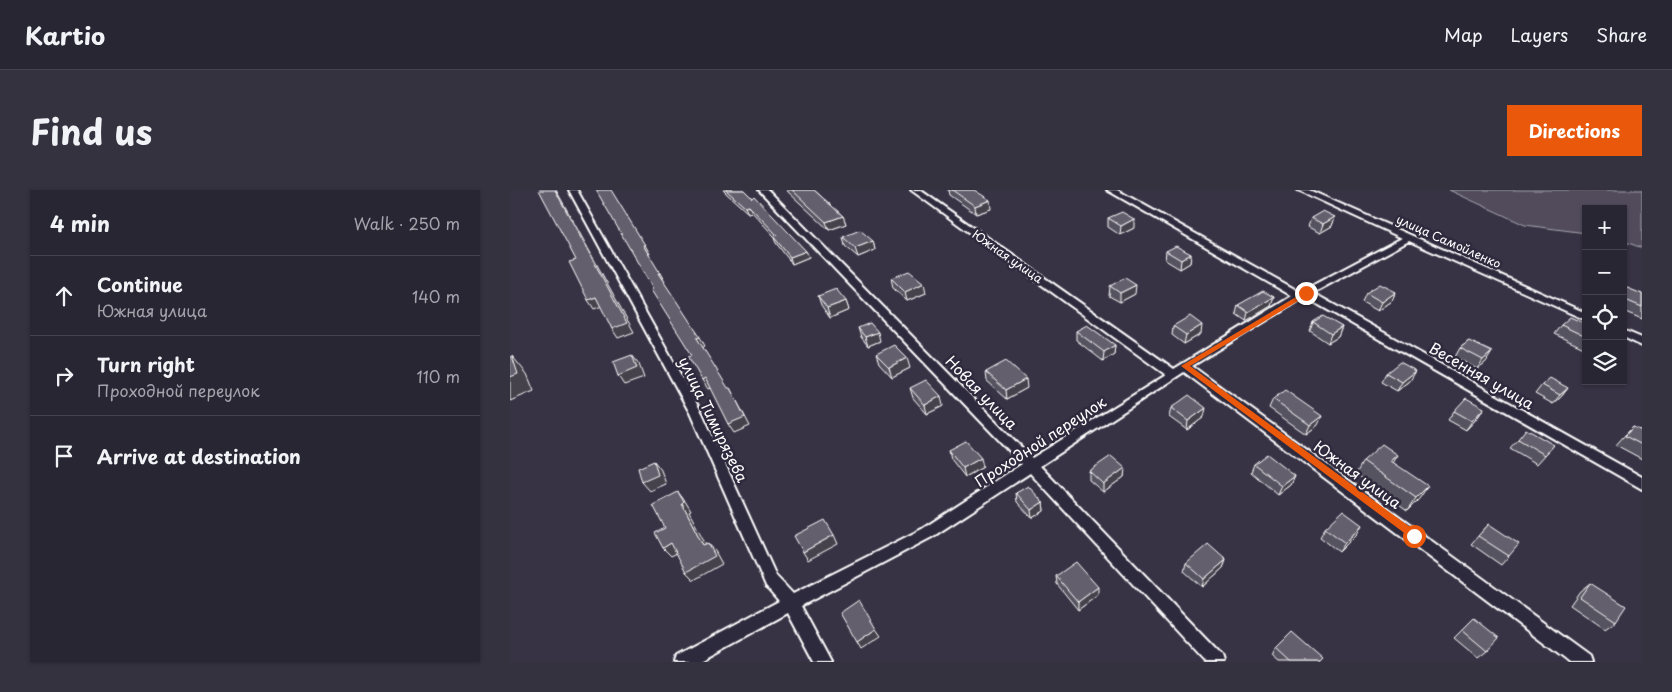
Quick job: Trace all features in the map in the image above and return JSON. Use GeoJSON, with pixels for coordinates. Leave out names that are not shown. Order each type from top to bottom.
{"type":"FeatureCollection","features":[{"type":"Feature","properties":{"kind":"street","name":"улица Тимирязева"},"geometry":{"type":"LineString","coordinates":[[573,190],[696,413],[771,581],[791,603],[823,662]]}},
{"type":"Feature","properties":{"kind":"street","name":"Новая улица"},"geometry":{"type":"LineString","coordinates":[[763,190],[1031,465],[1216,662]]}},
{"type":"Feature","properties":{"kind":"street","name":"Южная улица"},"geometry":{"type":"LineString","coordinates":[[914,190],[1179,371],[1583,662]]}},
{"type":"Feature","properties":{"kind":"street","name":"Весенняя улица"},"geometry":{"type":"LineString","coordinates":[[1111,190],[1642,484]]}},
{"type":"Feature","properties":{"kind":"street","name":"улица Самойленко"},"geometry":{"type":"LineString","coordinates":[[1302,190],[1582,314]]}},
{"type":"Feature","properties":{"kind":"street","name":"Проходной переулок"},"geometry":{"type":"LineString","coordinates":[[682,662],[927,533],[1179,371],[1303,295],[1410,238]]}},
{"type":"Feature","properties":{"kind":"street"},"geometry":{"type":"LineString","coordinates":[[1627,335],[1642,342]]}},
{"type":"Feature","properties":{"kind":"shaded area"},"geometry":{"type":"Polygon","coordinates":[[[1449,190],[1642,190],[1642,248],[1627,242],[1627,205],[1582,205],[1582,232],[1525,225],[1449,190]]]}},
{"type":"Feature","properties":{"kind":"building"},"geometry":{"type":"Polygon","coordinates":[[[539,190],[555,190],[627,323],[612,329],[596,297],[588,300],[569,262],[576,260],[539,190]]]}},
{"type":"Feature","properties":{"kind":"building"},"geometry":{"type":"Polygon","coordinates":[[[596,190],[611,190],[645,245],[643,245],[660,273],[658,273],[700,337],[697,338],[728,388],[730,388],[745,417],[728,424],[705,378],[702,380],[688,356],[692,355],[651,290],[653,289],[596,190]]]}},
{"type":"Feature","properties":{"kind":"building"},"geometry":{"type":"Polygon","coordinates":[[[726,190],[744,190],[752,198],[754,196],[806,251],[790,257],[773,236],[777,235],[749,206],[745,207],[726,190]]]}},
{"type":"Feature","properties":{"kind":"building"},"geometry":{"type":"Polygon","coordinates":[[[792,190],[814,190],[843,216],[826,222],[792,190]]]}},
{"type":"Feature","properties":{"kind":"building"},"geometry":{"type":"Polygon","coordinates":[[[952,190],[974,190],[990,200],[975,206],[952,190]]]}},
{"type":"Feature","properties":{"kind":"building"},"geometry":{"type":"Polygon","coordinates":[[[1323,211],[1335,217],[1323,224],[1311,218],[1323,211]]]}},
{"type":"Feature","properties":{"kind":"building"},"geometry":{"type":"Polygon","coordinates":[[[1122,212],[1134,219],[1121,226],[1108,218],[1122,212]]]}},
{"type":"Feature","properties":{"kind":"building"},"geometry":{"type":"Polygon","coordinates":[[[860,230],[873,241],[855,248],[843,237],[860,230]]]}},
{"type":"Feature","properties":{"kind":"building"},"geometry":{"type":"Polygon","coordinates":[[[1176,246],[1191,254],[1181,260],[1166,251],[1176,246]]]}},
{"type":"Feature","properties":{"kind":"building"},"geometry":{"type":"Polygon","coordinates":[[[909,271],[924,283],[905,292],[891,278],[909,271]]]}},
{"type":"Feature","properties":{"kind":"building"},"geometry":{"type":"Polygon","coordinates":[[[1125,278],[1136,285],[1120,293],[1110,286],[1125,278]]]}},
{"type":"Feature","properties":{"kind":"building"},"geometry":{"type":"Polygon","coordinates":[[[1380,284],[1396,292],[1382,302],[1366,293],[1380,284]]]}},
{"type":"Feature","properties":{"kind":"building"},"geometry":{"type":"Polygon","coordinates":[[[1627,288],[1642,294],[1642,307],[1627,301],[1627,288]]]}},
{"type":"Feature","properties":{"kind":"building"},"geometry":{"type":"Polygon","coordinates":[[[836,289],[846,301],[827,308],[818,296],[836,289]]]}},
{"type":"Feature","properties":{"kind":"building"},"geometry":{"type":"Polygon","coordinates":[[[1263,291],[1274,297],[1248,312],[1238,305],[1263,291]]]}},
{"type":"Feature","properties":{"kind":"building"},"geometry":{"type":"Polygon","coordinates":[[[1190,316],[1202,325],[1186,335],[1173,326],[1190,316]]]}},
{"type":"Feature","properties":{"kind":"building"},"geometry":{"type":"Polygon","coordinates":[[[1323,316],[1342,327],[1331,334],[1313,322],[1323,316]]]}},
{"type":"Feature","properties":{"kind":"building"},"geometry":{"type":"Polygon","coordinates":[[[1570,317],[1582,322],[1582,335],[1561,325],[1570,317]]]}},
{"type":"Feature","properties":{"kind":"building"},"geometry":{"type":"Polygon","coordinates":[[[870,323],[878,332],[865,337],[858,328],[870,323]]]}},
{"type":"Feature","properties":{"kind":"building"},"geometry":{"type":"Polygon","coordinates":[[[1087,325],[1115,345],[1104,352],[1076,331],[1087,325]]]}},
{"type":"Feature","properties":{"kind":"building"},"geometry":{"type":"Polygon","coordinates":[[[1469,341],[1492,352],[1483,360],[1460,348],[1469,341]]]}},
{"type":"Feature","properties":{"kind":"building"},"geometry":{"type":"Polygon","coordinates":[[[894,345],[907,358],[889,367],[876,354],[894,345]]]}},
{"type":"Feature","properties":{"kind":"building"},"geometry":{"type":"Polygon","coordinates":[[[632,355],[637,368],[618,376],[613,362],[632,355]]]}},
{"type":"Feature","properties":{"kind":"building"},"geometry":{"type":"Polygon","coordinates":[[[512,356],[518,374],[510,377],[510,357],[512,356]]]}},
{"type":"Feature","properties":{"kind":"building"},"geometry":{"type":"Polygon","coordinates":[[[1006,361],[1026,379],[1006,390],[986,372],[1006,361]]]}},
{"type":"Feature","properties":{"kind":"building"},"geometry":{"type":"Polygon","coordinates":[[[1400,362],[1416,371],[1402,382],[1386,373],[1400,362]]]}},
{"type":"Feature","properties":{"kind":"building"},"geometry":{"type":"Polygon","coordinates":[[[1550,378],[1568,388],[1560,395],[1542,385],[1550,378]]]}},
{"type":"Feature","properties":{"kind":"building"},"geometry":{"type":"Polygon","coordinates":[[[926,380],[941,396],[925,405],[910,388],[926,380]]]}},
{"type":"Feature","properties":{"kind":"building"},"geometry":{"type":"Polygon","coordinates":[[[1285,390],[1322,416],[1310,425],[1273,399],[1285,390]]]}},
{"type":"Feature","properties":{"kind":"building"},"geometry":{"type":"Polygon","coordinates":[[[1189,395],[1206,408],[1188,421],[1171,408],[1189,395]]]}},
{"type":"Feature","properties":{"kind":"building"},"geometry":{"type":"Polygon","coordinates":[[[1466,398],[1484,408],[1472,421],[1454,411],[1466,398]]]}},
{"type":"Feature","properties":{"kind":"building"},"geometry":{"type":"Polygon","coordinates":[[[1633,427],[1642,431],[1642,445],[1625,436],[1633,427]]]}},
{"type":"Feature","properties":{"kind":"building"},"geometry":{"type":"Polygon","coordinates":[[[1526,429],[1554,445],[1545,455],[1518,439],[1526,429]]]}},
{"type":"Feature","properties":{"kind":"building"},"geometry":{"type":"Polygon","coordinates":[[[966,441],[981,458],[963,468],[949,450],[966,441]]]}},
{"type":"Feature","properties":{"kind":"building"},"geometry":{"type":"Polygon","coordinates":[[[1382,444],[1398,455],[1391,461],[1428,486],[1416,498],[1363,461],[1382,444]]]}},
{"type":"Feature","properties":{"kind":"building"},"geometry":{"type":"Polygon","coordinates":[[[1267,454],[1295,476],[1282,486],[1254,464],[1267,454]]]}},
{"type":"Feature","properties":{"kind":"building"},"geometry":{"type":"Polygon","coordinates":[[[1111,456],[1125,468],[1103,484],[1089,471],[1111,456]]]}},
{"type":"Feature","properties":{"kind":"building"},"geometry":{"type":"Polygon","coordinates":[[[654,461],[658,475],[642,482],[638,468],[654,461]]]}},
{"type":"Feature","properties":{"kind":"building"},"geometry":{"type":"Polygon","coordinates":[[[1028,486],[1043,502],[1031,510],[1016,493],[1028,486]]]}},
{"type":"Feature","properties":{"kind":"building"},"geometry":{"type":"Polygon","coordinates":[[[678,492],[684,502],[682,504],[703,545],[708,543],[715,556],[686,572],[671,543],[663,548],[655,533],[665,528],[653,505],[678,492]]]}},
{"type":"Feature","properties":{"kind":"building"},"geometry":{"type":"Polygon","coordinates":[[[1343,511],[1362,525],[1345,543],[1325,528],[1343,511]]]}},
{"type":"Feature","properties":{"kind":"building"},"geometry":{"type":"Polygon","coordinates":[[[825,520],[834,535],[803,552],[794,536],[825,520]]]}},
{"type":"Feature","properties":{"kind":"building"},"geometry":{"type":"Polygon","coordinates":[[[1489,524],[1519,544],[1509,556],[1478,536],[1489,524]]]}},
{"type":"Feature","properties":{"kind":"building"},"geometry":{"type":"Polygon","coordinates":[[[1208,544],[1226,560],[1204,579],[1186,563],[1208,544]]]}},
{"type":"Feature","properties":{"kind":"building"},"geometry":{"type":"Polygon","coordinates":[[[1076,562],[1098,587],[1078,602],[1056,576],[1076,562]]]}},
{"type":"Feature","properties":{"kind":"building"},"geometry":{"type":"Polygon","coordinates":[[[1590,583],[1626,606],[1616,621],[1580,597],[1590,583]]]}},
{"type":"Feature","properties":{"kind":"building"},"geometry":{"type":"Polygon","coordinates":[[[859,600],[876,629],[857,642],[840,613],[859,600]]]}},
{"type":"Feature","properties":{"kind":"building"},"geometry":{"type":"Polygon","coordinates":[[[1474,618],[1499,638],[1487,651],[1462,630],[1474,618]]]}},
{"type":"Feature","properties":{"kind":"building"},"geometry":{"type":"Polygon","coordinates":[[[1292,632],[1323,659],[1320,662],[1291,662],[1276,648],[1292,632]]]}},
{"type":"Feature","properties":{"kind":"route"},"geometry":{"type":"LineString","coordinates":[[1306,293],[1184,366],[1414,536]]}}]}
